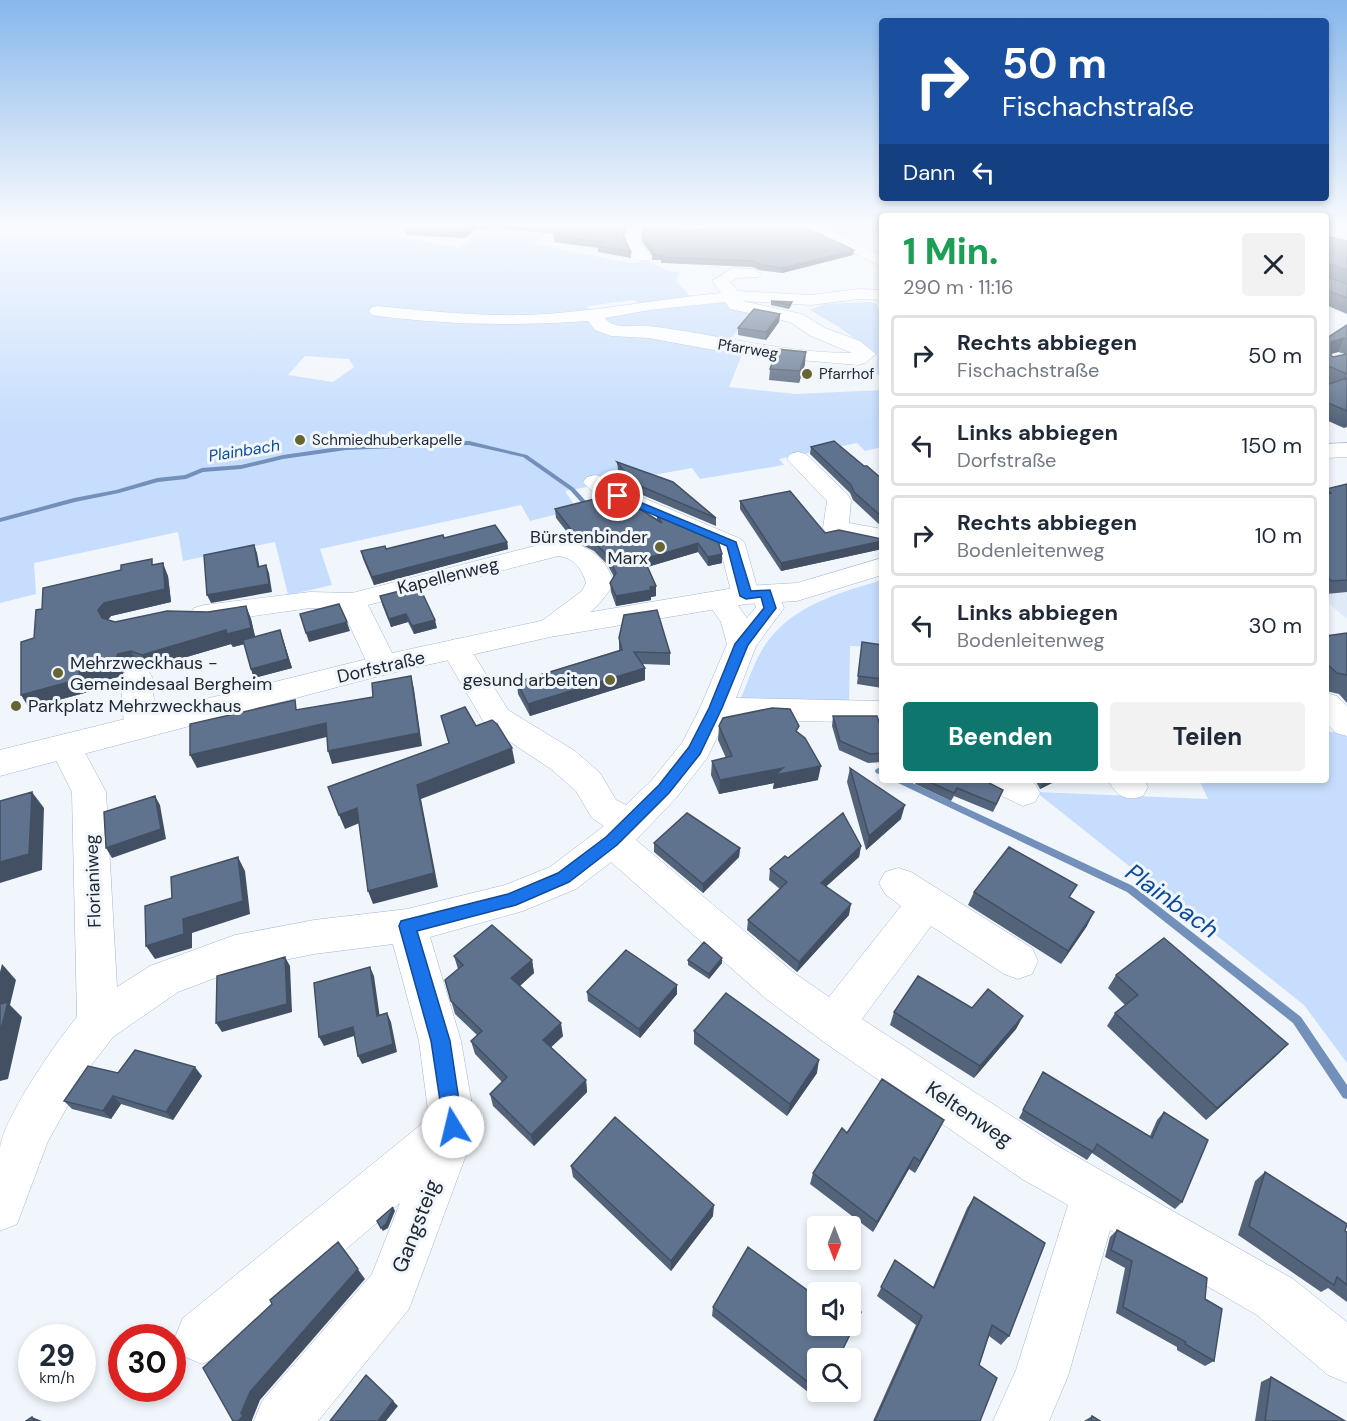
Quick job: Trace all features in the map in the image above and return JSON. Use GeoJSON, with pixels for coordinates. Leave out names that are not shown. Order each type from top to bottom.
{"type":"FeatureCollection","features":[{"type":"Feature","properties":{"kind":"main road"},"geometry":{"type":"LineString","coordinates":[[1329,451],[1347,450]]}},
{"type":"Feature","properties":{"kind":"main road","name":"Dorfstraße"},"geometry":{"type":"LineString","coordinates":[[0,764],[384,665],[549,628],[744,596],[799,592],[836,582],[876,567]]}},
{"type":"Feature","properties":{"kind":"street"},"geometry":{"type":"LineString","coordinates":[[654,295],[680,292]]}},
{"type":"Feature","properties":{"kind":"street"},"geometry":{"type":"LineString","coordinates":[[721,292],[729,297]]}},
{"type":"Feature","properties":{"kind":"street"},"geometry":{"type":"LineString","coordinates":[[726,292],[729,297]]}},
{"type":"Feature","properties":{"kind":"street"},"geometry":{"type":"LineString","coordinates":[[378,311],[468,319],[524,320],[593,315],[650,305],[729,297],[760,295],[811,300],[859,294],[879,295]]}},
{"type":"Feature","properties":{"kind":"street","name":"Pfarrweg"},"geometry":{"type":"LineString","coordinates":[[593,315],[601,326],[611,330],[673,335],[742,349],[846,359],[858,358],[866,354],[853,345],[818,332],[796,318],[740,307],[729,297]]}},
{"type":"Feature","properties":{"kind":"street"},"geometry":{"type":"LineString","coordinates":[[798,459],[839,500],[836,528],[879,536]]}},
{"type":"Feature","properties":{"kind":"street"},"geometry":{"type":"LineString","coordinates":[[595,482],[618,496],[732,544],[744,596],[735,622],[742,644]]}},
{"type":"Feature","properties":{"kind":"street","name":"Kapellenweg"},"geometry":{"type":"LineString","coordinates":[[352,601],[558,548],[567,549],[586,557],[597,569],[600,583],[594,596],[549,628]]}},
{"type":"Feature","properties":{"kind":"street"},"geometry":{"type":"LineString","coordinates":[[0,1207],[30,1129],[74,1053],[98,1023],[164,979],[235,953],[314,937],[407,926],[510,900],[563,878],[620,833],[664,789],[695,750],[716,708],[742,644],[770,608],[744,596]]}},
{"type":"Feature","properties":{"kind":"street"},"geometry":{"type":"LineString","coordinates":[[183,614],[213,614],[310,600],[352,601],[384,665]]}},
{"type":"Feature","properties":{"kind":"street","name":"Keltenweg"},"geometry":{"type":"LineString","coordinates":[[456,649],[497,718],[564,760],[588,783],[620,833],[779,985],[833,1024],[1039,1162],[1275,1297],[1347,1356]]}},
{"type":"Feature","properties":{"kind":"street"},"geometry":{"type":"LineString","coordinates":[[137,677],[140,727]]}},
{"type":"Feature","properties":{"kind":"street"},"geometry":{"type":"LineString","coordinates":[[1329,707],[1347,726]]}},
{"type":"Feature","properties":{"kind":"street"},"geometry":{"type":"LineString","coordinates":[[716,708],[879,713]]}},
{"type":"Feature","properties":{"kind":"street"},"geometry":{"type":"LineString","coordinates":[[1329,726],[1347,726]]}},
{"type":"Feature","properties":{"kind":"street","name":"Florianiweg"},"geometry":{"type":"LineString","coordinates":[[65,746],[89,792],[98,1023]]}},
{"type":"Feature","properties":{"kind":"street"},"geometry":{"type":"LineString","coordinates":[[833,1024],[912,893],[1018,961]]}},
{"type":"Feature","properties":{"kind":"street","name":"Gangsteig"},"geometry":{"type":"LineString","coordinates":[[282,1421],[391,1291],[453,1127],[440,1041],[407,926]]}},
{"type":"Feature","properties":{"kind":"street"},"geometry":{"type":"LineString","coordinates":[[202,1337],[453,1127]]}},
{"type":"Feature","properties":{"kind":"street"},"geometry":{"type":"LineString","coordinates":[[1021,1421],[1041,1376],[1096,1194]]}},
{"type":"Feature","properties":{"kind":"shaded area"},"geometry":{"type":"Polygon","coordinates":[[[0,292],[687,292],[691,297],[639,304],[634,300],[587,306],[593,317],[723,300],[759,313],[748,318],[727,343],[745,347],[729,387],[796,394],[879,390],[879,448],[865,451],[857,443],[779,459],[784,465],[700,479],[692,468],[565,491],[577,509],[530,521],[521,505],[320,549],[332,585],[288,595],[275,542],[183,561],[178,532],[34,563],[36,594],[0,603],[0,292]],[[305,356],[288,375],[333,382],[354,367],[349,359],[305,356]]]}},
{"type":"Feature","properties":{"kind":"shaded area"},"geometry":{"type":"Polygon","coordinates":[[[870,302],[876,304],[879,310],[879,376],[876,373],[877,355],[839,327],[810,310],[824,304],[870,302]]]}},
{"type":"Feature","properties":{"kind":"shaded area"},"geometry":{"type":"Polygon","coordinates":[[[1347,548],[1347,619],[1329,604],[1329,553],[1347,548]]]}},
{"type":"Feature","properties":{"kind":"shaded area"},"geometry":{"type":"Polygon","coordinates":[[[879,581],[879,647],[850,646],[849,707],[738,705],[762,650],[773,635],[799,612],[848,590],[879,581]]]}},
{"type":"Feature","properties":{"kind":"shaded area"},"geometry":{"type":"Polygon","coordinates":[[[1329,732],[1347,732],[1347,1063],[1304,1005],[1036,792],[1208,799],[1200,783],[1329,783],[1329,732]]]}},
{"type":"Feature","properties":{"kind":"building"},"geometry":{"type":"Polygon","coordinates":[[[1332,292],[1347,292],[1347,298],[1332,292]]]}},
{"type":"Feature","properties":{"kind":"building"},"geometry":{"type":"Polygon","coordinates":[[[771,301],[792,302],[790,305],[771,301]]]}},
{"type":"Feature","properties":{"kind":"building"},"geometry":{"type":"Polygon","coordinates":[[[754,309],[780,314],[766,332],[738,328],[754,309]]]}},
{"type":"Feature","properties":{"kind":"building"},"geometry":{"type":"Polygon","coordinates":[[[1347,325],[1347,339],[1331,342],[1331,355],[1333,357],[1347,354],[1347,374],[1329,366],[1329,337],[1347,325]]]}},
{"type":"Feature","properties":{"kind":"building"},"geometry":{"type":"Polygon","coordinates":[[[777,349],[806,352],[800,371],[770,369],[777,349]]]}},
{"type":"Feature","properties":{"kind":"building"},"geometry":{"type":"Polygon","coordinates":[[[1347,378],[1347,411],[1329,403],[1329,384],[1347,378]]]}},
{"type":"Feature","properties":{"kind":"building"},"geometry":{"type":"Polygon","coordinates":[[[834,441],[879,476],[879,514],[854,492],[851,485],[811,447],[834,441]]]}},
{"type":"Feature","properties":{"kind":"building"},"geometry":{"type":"Polygon","coordinates":[[[617,462],[673,482],[716,518],[633,483],[617,462]]]}},
{"type":"Feature","properties":{"kind":"building"},"geometry":{"type":"Polygon","coordinates":[[[1347,484],[1347,580],[1332,581],[1329,578],[1329,493],[1331,493],[1329,488],[1347,484]]]}},
{"type":"Feature","properties":{"kind":"building"},"geometry":{"type":"Polygon","coordinates":[[[790,491],[825,533],[839,530],[879,538],[879,542],[781,563],[740,501],[790,491]]]}},
{"type":"Feature","properties":{"kind":"building"},"geometry":{"type":"Polygon","coordinates":[[[610,495],[662,523],[657,516],[718,541],[722,554],[708,557],[698,543],[644,559],[656,586],[650,587],[651,590],[616,596],[610,583],[616,573],[607,555],[594,542],[573,532],[555,509],[610,495]]]}},
{"type":"Feature","properties":{"kind":"building"},"geometry":{"type":"Polygon","coordinates":[[[495,525],[507,542],[372,577],[361,551],[385,546],[386,549],[443,535],[444,538],[495,525]]]}},
{"type":"Feature","properties":{"kind":"building"},"geometry":{"type":"Polygon","coordinates":[[[254,545],[258,567],[266,565],[269,584],[207,595],[204,555],[254,545]]]}},
{"type":"Feature","properties":{"kind":"building"},"geometry":{"type":"Polygon","coordinates":[[[152,559],[152,565],[163,563],[165,589],[104,603],[98,610],[102,618],[115,622],[167,611],[208,612],[246,606],[251,628],[227,634],[226,630],[142,655],[131,651],[118,654],[114,662],[79,671],[80,679],[21,695],[21,642],[34,638],[36,610],[42,609],[43,588],[121,570],[121,565],[152,559]]]}},
{"type":"Feature","properties":{"kind":"building"},"geometry":{"type":"Polygon","coordinates":[[[419,586],[435,620],[412,626],[406,614],[389,619],[380,596],[419,586]]]}},
{"type":"Feature","properties":{"kind":"building"},"geometry":{"type":"Polygon","coordinates":[[[339,604],[347,622],[306,633],[300,614],[339,604]]]}},
{"type":"Feature","properties":{"kind":"building"},"geometry":{"type":"Polygon","coordinates":[[[657,610],[670,653],[634,652],[645,668],[528,704],[517,682],[622,650],[619,638],[624,615],[657,610]]]}},
{"type":"Feature","properties":{"kind":"building"},"geometry":{"type":"Polygon","coordinates":[[[280,630],[288,659],[251,669],[243,640],[280,630]]]}},
{"type":"Feature","properties":{"kind":"building"},"geometry":{"type":"Polygon","coordinates":[[[1347,633],[1347,675],[1337,673],[1329,666],[1329,636],[1347,633]]]}},
{"type":"Feature","properties":{"kind":"building"},"geometry":{"type":"Polygon","coordinates":[[[862,642],[879,645],[879,679],[858,676],[862,642]]]}},
{"type":"Feature","properties":{"kind":"building"},"geometry":{"type":"Polygon","coordinates":[[[411,676],[419,733],[328,751],[326,723],[190,755],[190,724],[295,700],[296,710],[373,697],[372,683],[411,676]]]}},
{"type":"Feature","properties":{"kind":"building"},"geometry":{"type":"Polygon","coordinates":[[[465,707],[476,726],[492,720],[497,724],[512,748],[417,785],[434,873],[368,891],[357,808],[339,815],[328,787],[449,743],[441,716],[465,707]]]}},
{"type":"Feature","properties":{"kind":"building"},"geometry":{"type":"Polygon","coordinates":[[[772,708],[790,709],[799,726],[796,731],[805,738],[821,766],[775,775],[783,768],[720,780],[712,761],[732,756],[719,726],[723,718],[772,708]]]}},
{"type":"Feature","properties":{"kind":"building"},"geometry":{"type":"Polygon","coordinates":[[[833,716],[877,716],[879,753],[870,754],[840,741],[833,716]]]}},
{"type":"Feature","properties":{"kind":"building"},"geometry":{"type":"Polygon","coordinates":[[[850,768],[905,805],[869,836],[850,768]]]}},
{"type":"Feature","properties":{"kind":"building"},"geometry":{"type":"Polygon","coordinates":[[[932,783],[989,783],[1003,790],[996,804],[957,788],[954,793],[932,783]]]}},
{"type":"Feature","properties":{"kind":"building"},"geometry":{"type":"Polygon","coordinates":[[[32,792],[29,854],[0,862],[0,801],[32,792]]]}},
{"type":"Feature","properties":{"kind":"building"},"geometry":{"type":"Polygon","coordinates":[[[155,796],[161,829],[106,848],[104,812],[155,796]]]}},
{"type":"Feature","properties":{"kind":"building"},"geometry":{"type":"Polygon","coordinates":[[[687,813],[740,848],[703,884],[654,843],[687,813]]]}},
{"type":"Feature","properties":{"kind":"building"},"geometry":{"type":"Polygon","coordinates":[[[843,813],[861,846],[821,883],[851,904],[799,962],[748,920],[787,882],[770,869],[785,856],[788,858],[843,813]]]}},
{"type":"Feature","properties":{"kind":"building"},"geometry":{"type":"Polygon","coordinates":[[[1009,847],[1077,885],[1069,897],[1094,912],[1068,951],[974,892],[1009,847]]]}},
{"type":"Feature","properties":{"kind":"building"},"geometry":{"type":"Polygon","coordinates":[[[238,857],[243,901],[183,919],[184,934],[146,946],[145,906],[172,898],[171,877],[238,857]]]}},
{"type":"Feature","properties":{"kind":"building"},"geometry":{"type":"Polygon","coordinates":[[[492,925],[532,960],[511,978],[561,1023],[543,1040],[586,1080],[531,1135],[490,1094],[507,1077],[471,1041],[482,1031],[451,1001],[445,980],[463,965],[454,956],[492,925]]]}},
{"type":"Feature","properties":{"kind":"building"},"geometry":{"type":"Polygon","coordinates":[[[1164,938],[1288,1044],[1217,1108],[1115,1013],[1138,995],[1116,975],[1164,938]]]}},
{"type":"Feature","properties":{"kind":"building"},"geometry":{"type":"Polygon","coordinates":[[[704,942],[722,958],[709,974],[688,960],[704,942]]]}},
{"type":"Feature","properties":{"kind":"building"},"geometry":{"type":"Polygon","coordinates":[[[626,950],[677,985],[639,1029],[587,992],[626,950]]]}},
{"type":"Feature","properties":{"kind":"building"},"geometry":{"type":"Polygon","coordinates":[[[285,957],[287,1004],[216,1023],[217,976],[285,957]]]}},
{"type":"Feature","properties":{"kind":"building"},"geometry":{"type":"Polygon","coordinates":[[[370,967],[377,1016],[387,1013],[393,1044],[358,1056],[353,1027],[319,1037],[314,983],[370,967]]]}},
{"type":"Feature","properties":{"kind":"building"},"geometry":{"type":"Polygon","coordinates":[[[918,976],[972,1008],[988,989],[1023,1016],[980,1066],[894,1012],[918,976]]]}},
{"type":"Feature","properties":{"kind":"building"},"geometry":{"type":"Polygon","coordinates":[[[726,993],[819,1060],[790,1104],[694,1031],[726,993]]]}},
{"type":"Feature","properties":{"kind":"building"},"geometry":{"type":"Polygon","coordinates":[[[8,1002],[0,1033],[0,1004],[8,1002]]]}},
{"type":"Feature","properties":{"kind":"building"},"geometry":{"type":"Polygon","coordinates":[[[135,1050],[195,1067],[166,1112],[113,1096],[103,1111],[64,1101],[88,1066],[118,1073],[135,1050]]]}},
{"type":"Feature","properties":{"kind":"building"},"geometry":{"type":"Polygon","coordinates":[[[1043,1072],[1152,1138],[1164,1112],[1208,1140],[1182,1202],[1097,1144],[1093,1152],[1023,1110],[1043,1072]]]}},
{"type":"Feature","properties":{"kind":"building"},"geometry":{"type":"Polygon","coordinates":[[[882,1079],[944,1120],[920,1161],[914,1157],[877,1222],[813,1173],[842,1128],[847,1133],[882,1079]]]}},
{"type":"Feature","properties":{"kind":"building"},"geometry":{"type":"Polygon","coordinates":[[[615,1117],[714,1205],[671,1261],[571,1166],[615,1117]]]}},
{"type":"Feature","properties":{"kind":"building"},"geometry":{"type":"Polygon","coordinates":[[[1265,1172],[1347,1224],[1345,1231],[1347,1232],[1347,1285],[1337,1277],[1334,1285],[1249,1226],[1265,1172]]]}},
{"type":"Feature","properties":{"kind":"building"},"geometry":{"type":"Polygon","coordinates":[[[974,1197],[1045,1243],[1009,1336],[992,1325],[979,1365],[997,1378],[980,1421],[875,1421],[922,1316],[881,1287],[895,1260],[934,1288],[974,1197]]]}},
{"type":"Feature","properties":{"kind":"building"},"geometry":{"type":"Polygon","coordinates":[[[393,1207],[386,1224],[381,1228],[377,1221],[393,1207]]]}},
{"type":"Feature","properties":{"kind":"building"},"geometry":{"type":"Polygon","coordinates":[[[1117,1230],[1207,1278],[1205,1299],[1222,1309],[1214,1361],[1185,1344],[1186,1342],[1123,1307],[1132,1261],[1111,1250],[1117,1230]]]}},
{"type":"Feature","properties":{"kind":"building"},"geometry":{"type":"Polygon","coordinates":[[[338,1242],[358,1269],[250,1392],[241,1413],[243,1416],[238,1421],[233,1421],[203,1368],[272,1304],[270,1300],[338,1242]]]}},
{"type":"Feature","properties":{"kind":"building"},"geometry":{"type":"Polygon","coordinates":[[[748,1247],[807,1290],[807,1336],[849,1336],[843,1348],[807,1348],[807,1381],[713,1307],[748,1247]]]}},
{"type":"Feature","properties":{"kind":"building"},"geometry":{"type":"Polygon","coordinates":[[[366,1375],[393,1401],[378,1421],[330,1421],[366,1375]]]}},
{"type":"Feature","properties":{"kind":"building"},"geometry":{"type":"Polygon","coordinates":[[[1271,1377],[1345,1421],[1265,1421],[1271,1377]]]}},
{"type":"Feature","properties":{"kind":"waterway","name":"Plainbach"},"geometry":{"type":"LineString","coordinates":[[0,520],[157,480],[186,477],[202,470],[241,467],[283,457],[346,448],[469,443],[525,456],[572,489],[590,509]]}},
{"type":"Feature","properties":{"kind":"waterway","name":"Plainbach"},"geometry":{"type":"LineString","coordinates":[[905,783],[1130,889],[1297,1020],[1347,1094]]}},
{"type":"Feature","properties":{"kind":"place","name":"Pfarrhof"},"geometry":{"type":"Point","coordinates":[807,374]}},
{"type":"Feature","properties":{"kind":"place","name":"Schmiedhuberkapelle"},"geometry":{"type":"Point","coordinates":[300,440]}},
{"type":"Feature","properties":{"kind":"place","name":"Bürstenbinder Marx"},"geometry":{"type":"Point","coordinates":[660,547]}},
{"type":"Feature","properties":{"kind":"place","name":"Mehrzweckhaus - Gemeindesaal Bergheim"},"geometry":{"type":"Point","coordinates":[58,673]}},
{"type":"Feature","properties":{"kind":"place","name":"gesund arbeiten"},"geometry":{"type":"Point","coordinates":[610,680]}},
{"type":"Feature","properties":{"kind":"place","name":"Parkplatz Mehrzweckhaus"},"geometry":{"type":"Point","coordinates":[16,706]}},
{"type":"Feature","properties":{"kind":"route"},"geometry":{"type":"LineString","coordinates":[[453,1127],[440,1041],[407,926],[510,900],[563,878],[612,841],[664,789],[695,750],[716,708],[742,644],[770,608],[766,593],[746,596],[732,544],[618,496]]}}]}
